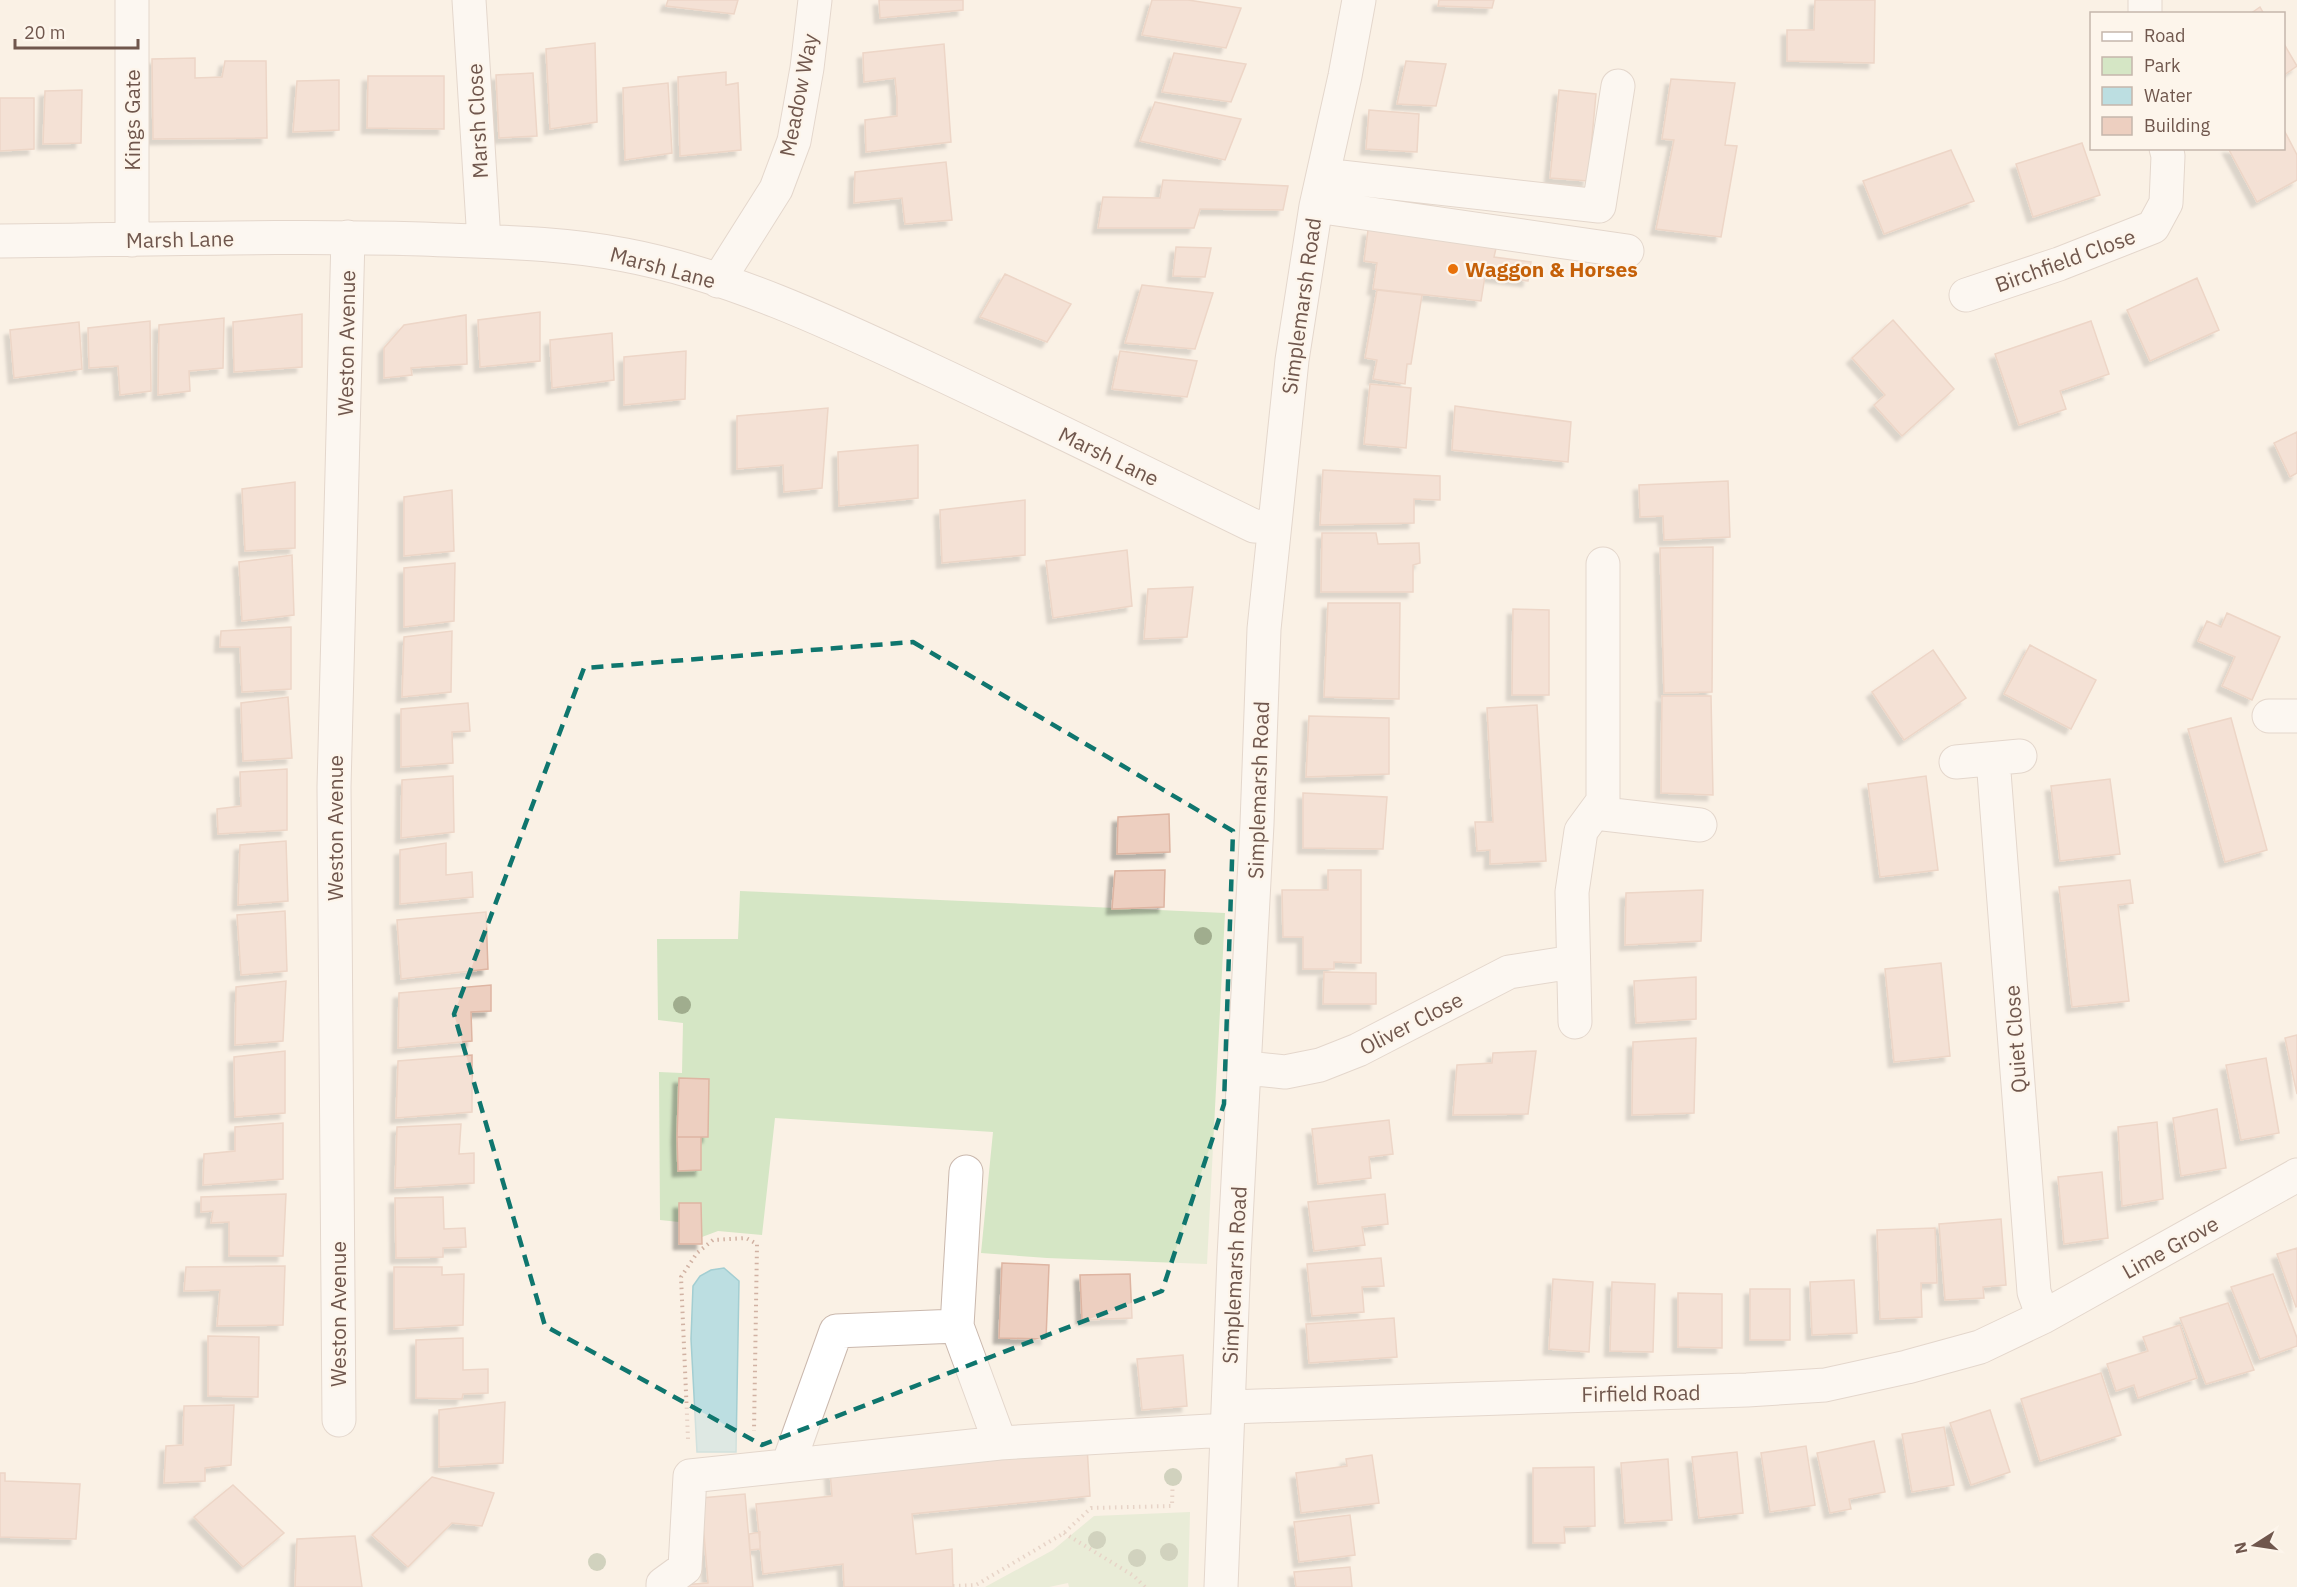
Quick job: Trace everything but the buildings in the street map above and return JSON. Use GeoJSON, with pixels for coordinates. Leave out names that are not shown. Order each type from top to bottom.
{"type":"FeatureCollection","features":[{"type":"Feature","properties":{"kind":"street","name":"Kings Gate"},"geometry":{"type":"LineString","coordinates":[[132,0],[132,240]]}},
{"type":"Feature","properties":{"kind":"street","name":"Marsh Close"},"geometry":{"type":"LineString","coordinates":[[469,0],[484,241]]}},
{"type":"Feature","properties":{"kind":"street","name":"Meadow Way"},"geometry":{"type":"LineString","coordinates":[[718,281],[776,189],[794,141],[807,68],[815,0]]}},
{"type":"Feature","properties":{"kind":"street","name":"Simplemarsh Road"},"geometry":{"type":"LineString","coordinates":[[1221,1587],[1234,1257],[1246,1068],[1264,629],[1292,360],[1316,206],[1345,76],[1359,0]]}},
{"type":"Feature","properties":{"kind":"street"},"geometry":{"type":"LineString","coordinates":[[1323,175],[1599,206],[1618,86]]}},
{"type":"Feature","properties":{"kind":"street","name":"Birchfield Close"},"geometry":{"type":"LineString","coordinates":[[1966,296],[2059,264],[2153,227],[2166,203],[2166,150]]}},
{"type":"Feature","properties":{"kind":"street"},"geometry":{"type":"LineString","coordinates":[[1316,206],[1627,252]]}},
{"type":"Feature","properties":{"kind":"street","name":"Marsh Lane"},"geometry":{"type":"LineString","coordinates":[[0,241],[348,237],[484,241],[580,247],[674,266],[785,305],[854,334],[1254,526],[1273,527]]}},
{"type":"Feature","properties":{"kind":"street","name":"Weston Avenue"},"geometry":{"type":"LineString","coordinates":[[339,1420],[334,787],[348,237]]}},
{"type":"Feature","properties":{"kind":"street"},"geometry":{"type":"LineString","coordinates":[[1575,1022],[1572,892],[1581,831],[1602,801],[1603,564]]}},
{"type":"Feature","properties":{"kind":"street","name":"Quiet Close"},"geometry":{"type":"LineString","coordinates":[[1956,762],[2007,757],[2034,1293],[2043,1317]]}},
{"type":"Feature","properties":{"kind":"street"},"geometry":{"type":"LineString","coordinates":[[1595,813],[1700,825]]}},
{"type":"Feature","properties":{"kind":"street","name":"Oliver Close"},"geometry":{"type":"LineString","coordinates":[[1246,1068],[1285,1072],[1320,1065],[1358,1050],[1509,972],[1573,962]]}},
{"type":"Feature","properties":{"kind":"street"},"geometry":{"type":"LineString","coordinates":[[966,1172],[957,1326],[1000,1443]]}},
{"type":"Feature","properties":{"kind":"street","name":"Lime Grove"},"geometry":{"type":"LineString","coordinates":[[2043,1317],[2297,1175]]}},
{"type":"Feature","properties":{"kind":"street","name":"Firfield Road"},"geometry":{"type":"LineString","coordinates":[[690,1476],[1000,1443],[1173,1432],[1228,1418],[1826,1385],[1907,1367],[1980,1347],[2043,1317]]}},
{"type":"Feature","properties":{"kind":"street"},"geometry":{"type":"LineString","coordinates":[[788,1465],[836,1330],[957,1326]]}},
{"type":"Feature","properties":{"kind":"street"},"geometry":{"type":"LineString","coordinates":[[663,1587],[663,1584],[685,1568],[690,1476]]}},
{"type":"Feature","properties":{"kind":"path"},"geometry":{"type":"LineString","coordinates":[[690,1476],[681,1277],[697,1253],[713,1240],[746,1238],[758,1244],[754,1469]]}},
{"type":"Feature","properties":{"kind":"path"},"geometry":{"type":"LineString","coordinates":[[953,1586],[976,1585],[1064,1533],[1091,1508],[1172,1506],[1173,1432]]}},
{"type":"Feature","properties":{"kind":"path"},"geometry":{"type":"LineString","coordinates":[[1064,1533],[1134,1576],[1145,1587]]}},
{"type":"Feature","properties":{"kind":"highlighted area"},"geometry":{"type":"Polygon","coordinates":[[[913,642],[1233,831],[1224,1104],[1162,1291],[762,1445],[545,1326],[454,1014],[584,668],[913,642]]]}},
{"type":"Feature","properties":{"kind":"green space"},"geometry":{"type":"Polygon","coordinates":[[[740,891],[1225,913],[1207,1264],[981,1253],[993,1132],[775,1118],[762,1235],[718,1231],[702,1237],[701,1203],[679,1203],[679,1222],[660,1220],[659,1072],[682,1073],[683,1023],[658,1020],[657,939],[738,939],[740,891]]]}},
{"type":"Feature","properties":{"kind":"green space"},"geometry":{"type":"Polygon","coordinates":[[[1190,1512],[1188,1587],[1069,1587],[1068,1583],[1049,1587],[985,1587],[1053,1550],[1094,1516],[1190,1512]]]}},
{"type":"Feature","properties":{"kind":"water"},"geometry":{"type":"Polygon","coordinates":[[[724,1268],[739,1281],[736,1452],[697,1452],[691,1339],[693,1286],[700,1276],[711,1270],[724,1268]]]}},
{"type":"Feature","properties":{"kind":"place","name":"Waggon & Horses"},"geometry":{"type":"Point","coordinates":[1453,269]}}]}
